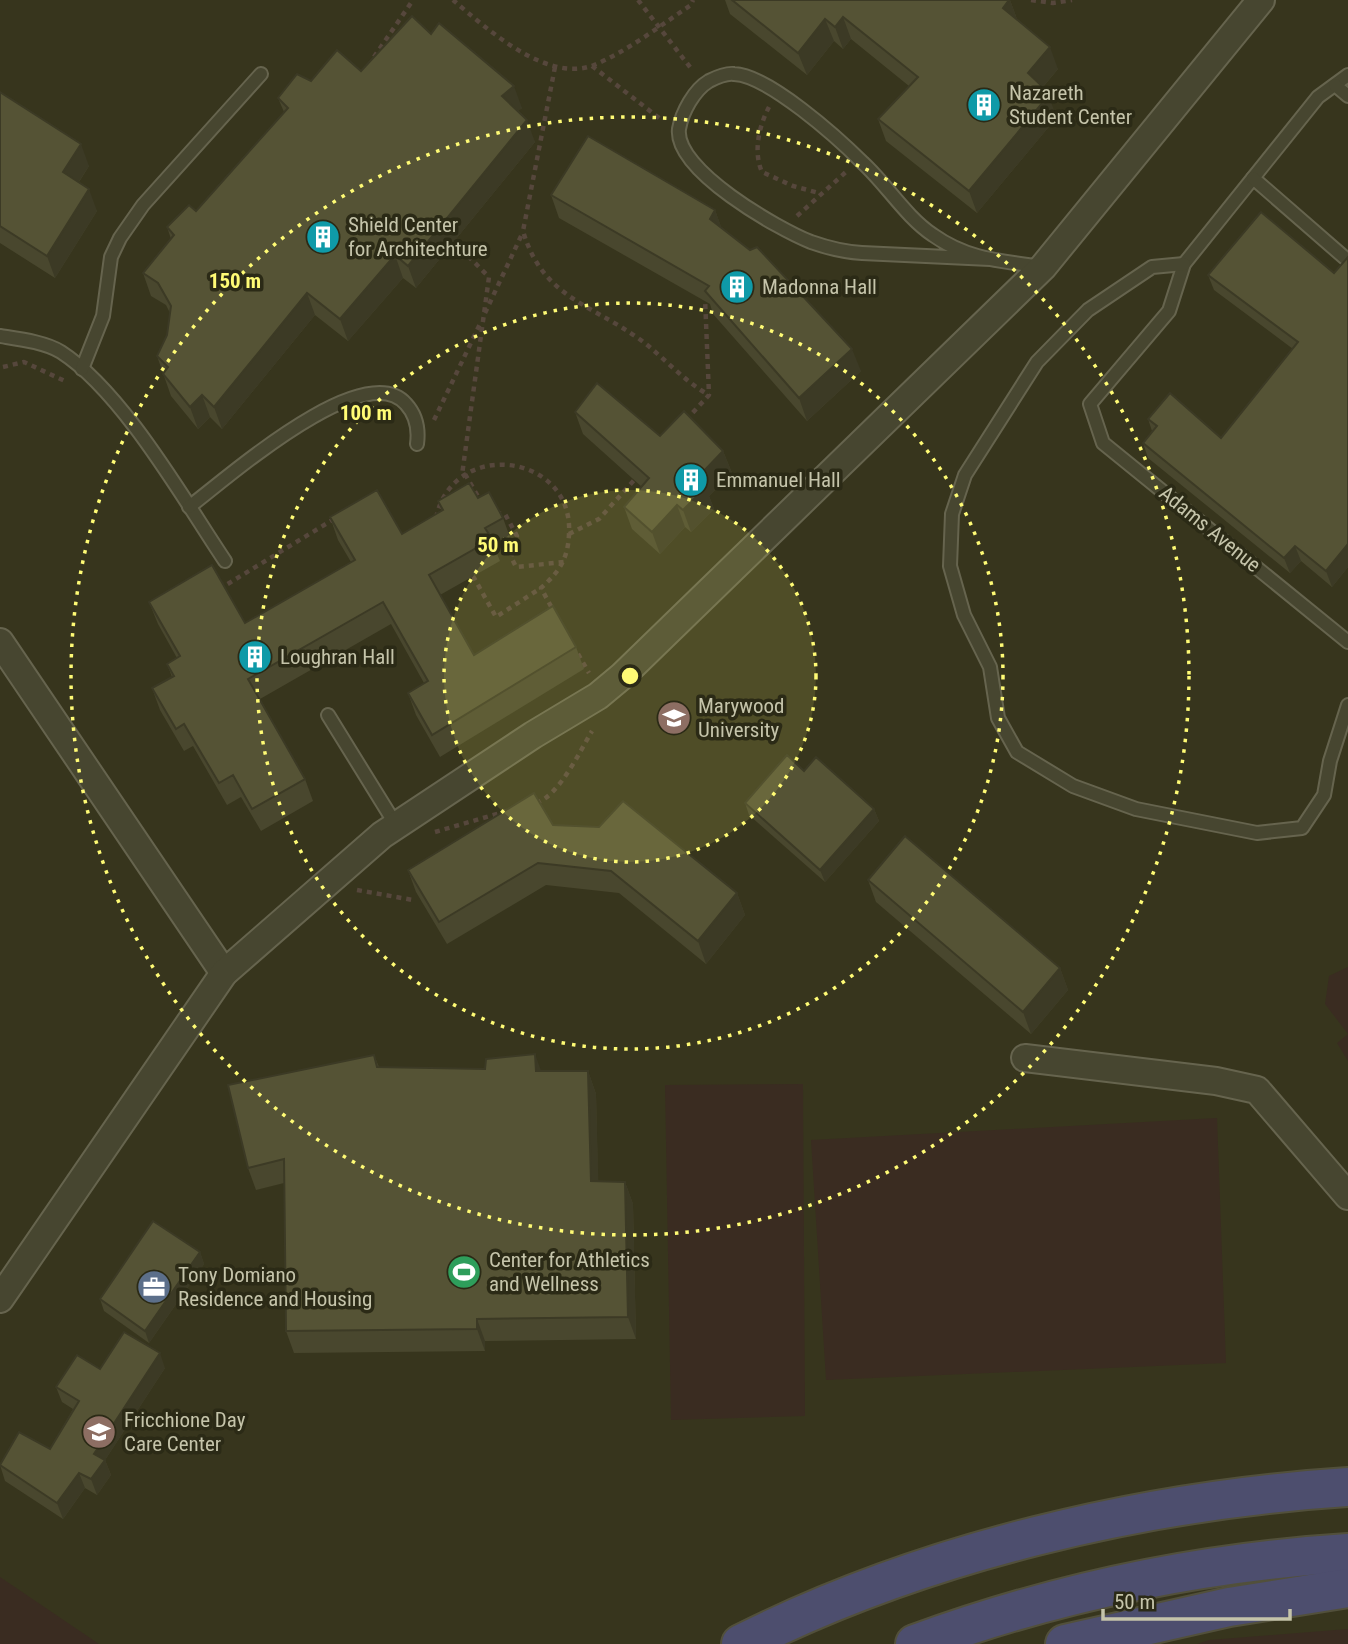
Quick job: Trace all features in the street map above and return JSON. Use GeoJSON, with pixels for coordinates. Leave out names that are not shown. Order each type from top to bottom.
{"type":"FeatureCollection","features":[{"type":"Feature","properties":{"kind":"highway"},"geometry":{"type":"LineString","coordinates":[[741,1644],[845,1599],[939,1565],[1027,1539],[1123,1517],[1214,1501],[1348,1487]]}},
{"type":"Feature","properties":{"kind":"highway"},"geometry":{"type":"LineString","coordinates":[[915,1644],[1043,1603],[1136,1581],[1224,1566],[1348,1553]]}},
{"type":"Feature","properties":{"kind":"highway"},"geometry":{"type":"LineString","coordinates":[[1065,1644],[1229,1606],[1348,1588]]}},
{"type":"Feature","properties":{"kind":"street"},"geometry":{"type":"LineString","coordinates":[[0,1299],[224,973],[328,885],[382,835],[533,734],[598,696],[1043,267],[1261,0]]}},
{"type":"Feature","properties":{"kind":"street"},"geometry":{"type":"LineString","coordinates":[[0,642],[224,973]]}},
{"type":"Feature","properties":{"kind":"street"},"geometry":{"type":"LineString","coordinates":[[1025,1058],[1216,1081],[1257,1090],[1348,1196]]}},
{"type":"Feature","properties":{"kind":"lane"},"geometry":{"type":"LineString","coordinates":[[82,369],[103,316],[111,257],[120,238],[143,205],[261,74]]}},
{"type":"Feature","properties":{"kind":"lane"},"geometry":{"type":"LineString","coordinates":[[990,259],[841,251],[810,241],[779,225],[698,171],[684,149],[679,132],[683,116],[703,85],[732,74],[763,82],[863,162],[930,233],[962,254],[1043,267]]}},
{"type":"Feature","properties":{"kind":"lane"},"geometry":{"type":"LineString","coordinates":[[1348,75],[1318,97],[1184,264],[1152,267],[1088,310],[1037,362],[965,475],[952,514],[950,566],[964,615],[990,667],[998,719],[1017,752],[1073,786],[1136,809],[1257,834],[1302,828],[1324,795],[1330,761],[1348,705]]}},
{"type":"Feature","properties":{"kind":"lane"},"geometry":{"type":"LineString","coordinates":[[1335,85],[1348,96]]}},
{"type":"Feature","properties":{"kind":"lane"},"geometry":{"type":"LineString","coordinates":[[1253,178],[1345,258]]}},
{"type":"Feature","properties":{"kind":"lane","name":"Adams Avenue"},"geometry":{"type":"LineString","coordinates":[[1184,264],[1169,311],[1090,404],[1103,443],[1348,642]]}},
{"type":"Feature","properties":{"kind":"lane"},"geometry":{"type":"LineString","coordinates":[[0,336],[59,351],[82,369],[133,425],[225,562]]}},
{"type":"Feature","properties":{"kind":"lane"},"geometry":{"type":"LineString","coordinates":[[189,507],[304,419],[356,397],[383,394],[401,398],[413,412],[418,430],[417,444]]}},
{"type":"Feature","properties":{"kind":"lane"},"geometry":{"type":"LineString","coordinates":[[328,715],[397,825]]}},
{"type":"Feature","properties":{"kind":"path"},"geometry":{"type":"LineString","coordinates":[[372,60],[389,39],[413,0]]}},
{"type":"Feature","properties":{"kind":"path"},"geometry":{"type":"LineString","coordinates":[[453,0],[519,52],[555,67],[592,66],[658,27],[691,5],[693,0]]}},
{"type":"Feature","properties":{"kind":"path"},"geometry":{"type":"LineString","coordinates":[[638,0],[696,75]]}},
{"type":"Feature","properties":{"kind":"path"},"geometry":{"type":"LineString","coordinates":[[1031,0],[1053,3],[1072,0]]}},
{"type":"Feature","properties":{"kind":"path"},"geometry":{"type":"LineString","coordinates":[[592,66],[662,121],[667,114]]}},
{"type":"Feature","properties":{"kind":"path"},"geometry":{"type":"LineString","coordinates":[[433,422],[523,231],[555,67]]}},
{"type":"Feature","properties":{"kind":"path"},"geometry":{"type":"LineString","coordinates":[[689,81],[703,71]]}},
{"type":"Feature","properties":{"kind":"path"},"geometry":{"type":"LineString","coordinates":[[780,94],[767,110],[761,127],[759,164],[762,173],[819,193]]}},
{"type":"Feature","properties":{"kind":"path"},"geometry":{"type":"LineString","coordinates":[[794,218],[848,170]]}},
{"type":"Feature","properties":{"kind":"path"},"geometry":{"type":"LineString","coordinates":[[523,231],[531,257],[554,286],[639,339],[694,386],[709,395]]}},
{"type":"Feature","properties":{"kind":"path"},"geometry":{"type":"LineString","coordinates":[[454,242],[489,277],[463,475],[486,511],[505,514],[517,536],[511,557],[516,567],[564,562]]}},
{"type":"Feature","properties":{"kind":"path"},"geometry":{"type":"LineString","coordinates":[[679,428],[709,395],[705,297]]}},
{"type":"Feature","properties":{"kind":"path"},"geometry":{"type":"LineString","coordinates":[[435,524],[441,500],[463,475],[483,466],[517,465],[534,472],[560,492],[570,523],[564,562],[541,588],[496,617],[474,576]]}},
{"type":"Feature","properties":{"kind":"path"},"geometry":{"type":"LineString","coordinates":[[569,534],[599,519],[645,469]]}},
{"type":"Feature","properties":{"kind":"path"},"geometry":{"type":"LineString","coordinates":[[541,588],[560,622]]}},
{"type":"Feature","properties":{"kind":"path"},"geometry":{"type":"LineString","coordinates":[[529,805],[542,801],[564,777],[606,706],[584,684],[592,677],[572,644]]}},
{"type":"Feature","properties":{"kind":"path"},"geometry":{"type":"LineString","coordinates":[[426,834],[516,808]]}},
{"type":"Feature","properties":{"kind":"path"},"geometry":{"type":"LineString","coordinates":[[328,885],[413,900]]}},
{"type":"Feature","properties":{"kind":"shaded area"},"geometry":{"type":"Polygon","coordinates":[[[1348,967],[1348,1034],[1325,1004],[1329,976],[1348,967]]]}},
{"type":"Feature","properties":{"kind":"shaded area"},"geometry":{"type":"Polygon","coordinates":[[[1348,1034],[1348,1061],[1337,1043],[1348,1034]]]}},
{"type":"Feature","properties":{"kind":"shaded area"},"geometry":{"type":"Polygon","coordinates":[[[803,1084],[805,1416],[671,1420],[665,1085],[803,1084]]]}},
{"type":"Feature","properties":{"kind":"shaded area"},"geometry":{"type":"Polygon","coordinates":[[[1217,1118],[1226,1363],[826,1380],[811,1140],[1217,1118]]]}},
{"type":"Feature","properties":{"kind":"shaded area"},"geometry":{"type":"Polygon","coordinates":[[[0,1577],[99,1644],[0,1644],[0,1577]]]}},
{"type":"Feature","properties":{"kind":"shaded area"},"geometry":{"type":"Polygon","coordinates":[[[1348,1629],[1348,1644],[1197,1644],[1209,1640],[1348,1629]]]}},
{"type":"Feature","properties":{"kind":"building","name":"Nazareth Student Center"},"geometry":{"type":"Polygon","coordinates":[[[732,0],[1009,0],[1003,8],[1050,47],[1028,73],[1047,91],[1040,98],[1044,101],[969,191],[878,119],[918,77],[843,17],[835,27],[825,19],[798,53],[732,0]]]}},
{"type":"Feature","properties":{"kind":"building","name":"Shield Center for Architechture"},"geometry":{"type":"Polygon","coordinates":[[[412,16],[431,34],[439,23],[514,86],[502,96],[527,120],[408,266],[395,255],[340,319],[307,293],[214,407],[202,395],[190,407],[163,374],[168,367],[157,356],[167,335],[171,306],[158,283],[143,273],[174,235],[167,227],[189,205],[196,211],[288,108],[278,98],[297,74],[311,81],[337,50],[361,71],[412,16]]]}},
{"type":"Feature","properties":{"kind":"building"},"geometry":{"type":"Polygon","coordinates":[[[0,92],[81,144],[63,172],[89,189],[47,256],[0,226],[0,92]]]}},
{"type":"Feature","properties":{"kind":"building","name":"Madonna Hall"},"geometry":{"type":"Polygon","coordinates":[[[588,136],[715,210],[710,219],[750,250],[757,247],[852,349],[799,398],[705,291],[709,286],[551,195],[588,136]]]}},
{"type":"Feature","properties":{"kind":"building"},"geometry":{"type":"Polygon","coordinates":[[[1261,212],[1334,273],[1348,257],[1348,544],[1326,571],[1295,546],[1284,558],[1143,443],[1157,426],[1148,419],[1170,393],[1221,438],[1298,342],[1208,275],[1261,212]]]}},
{"type":"Feature","properties":{"kind":"building"},"geometry":{"type":"Polygon","coordinates":[[[597,383],[660,436],[684,411],[723,451],[698,477],[706,487],[683,510],[677,505],[652,532],[624,507],[649,478],[575,412],[597,383]]]}},
{"type":"Feature","properties":{"kind":"building","name":"Loughran Hall"},"geometry":{"type":"Polygon","coordinates":[[[469,483],[478,498],[489,492],[503,518],[485,528],[492,539],[429,575],[474,655],[553,606],[576,647],[432,735],[408,693],[428,681],[383,602],[248,679],[305,779],[252,809],[233,775],[219,783],[184,724],[176,729],[152,688],[174,676],[167,664],[180,656],[149,602],[212,565],[245,623],[355,560],[330,517],[377,490],[402,534],[443,510],[438,501],[469,483]]]}},
{"type":"Feature","properties":{"kind":"building"},"geometry":{"type":"Polygon","coordinates":[[[787,755],[804,771],[816,757],[874,809],[820,870],[745,803],[787,755]]]}},
{"type":"Feature","properties":{"kind":"building"},"geometry":{"type":"Polygon","coordinates":[[[534,793],[553,825],[599,827],[623,801],[737,893],[698,941],[611,871],[538,863],[439,922],[408,870],[534,793]]]}},
{"type":"Feature","properties":{"kind":"building"},"geometry":{"type":"Polygon","coordinates":[[[905,836],[1060,968],[1023,1012],[868,880],[905,836]]]}},
{"type":"Feature","properties":{"kind":"building","name":"Center for Athletics and Wellness"},"geometry":{"type":"Polygon","coordinates":[[[535,1054],[536,1071],[588,1071],[591,1181],[625,1182],[628,1317],[477,1319],[477,1329],[286,1331],[284,1159],[248,1168],[228,1085],[374,1055],[377,1067],[485,1069],[486,1059],[535,1054]]]}},
{"type":"Feature","properties":{"kind":"building","name":"Tony Domiano Residence and Housing"},"geometry":{"type":"Polygon","coordinates":[[[153,1221],[200,1252],[145,1331],[100,1299],[153,1221]]]}},
{"type":"Feature","properties":{"kind":"building","name":"Fricchione Day Care Center"},"geometry":{"type":"Polygon","coordinates":[[[124,1332],[160,1353],[94,1454],[105,1460],[91,1479],[79,1473],[57,1503],[0,1465],[19,1432],[50,1449],[79,1401],[56,1387],[77,1355],[100,1369],[124,1332]]]}},
{"type":"Feature","properties":{"kind":"place","name":"Nazareth Student Center"},"geometry":{"type":"Point","coordinates":[984,105]}},
{"type":"Feature","properties":{"kind":"place","name":"Shield Center for Architechture"},"geometry":{"type":"Point","coordinates":[323,237]}},
{"type":"Feature","properties":{"kind":"place","name":"Madonna Hall"},"geometry":{"type":"Point","coordinates":[737,287]}},
{"type":"Feature","properties":{"kind":"place","name":"Emmanuel Hall"},"geometry":{"type":"Point","coordinates":[691,480]}},
{"type":"Feature","properties":{"kind":"place","name":"Loughran Hall"},"geometry":{"type":"Point","coordinates":[255,657]}},
{"type":"Feature","properties":{"kind":"place","name":"Marywood University"},"geometry":{"type":"Point","coordinates":[674,718]}},
{"type":"Feature","properties":{"kind":"place","name":"Center for Athletics and Wellness"},"geometry":{"type":"Point","coordinates":[464,1272]}},
{"type":"Feature","properties":{"kind":"place","name":"Tony Domiano Residence and Housing"},"geometry":{"type":"Point","coordinates":[154,1287]}},
{"type":"Feature","properties":{"kind":"place","name":"Fricchione Day Care Center"},"geometry":{"type":"Point","coordinates":[99,1432]}}]}
